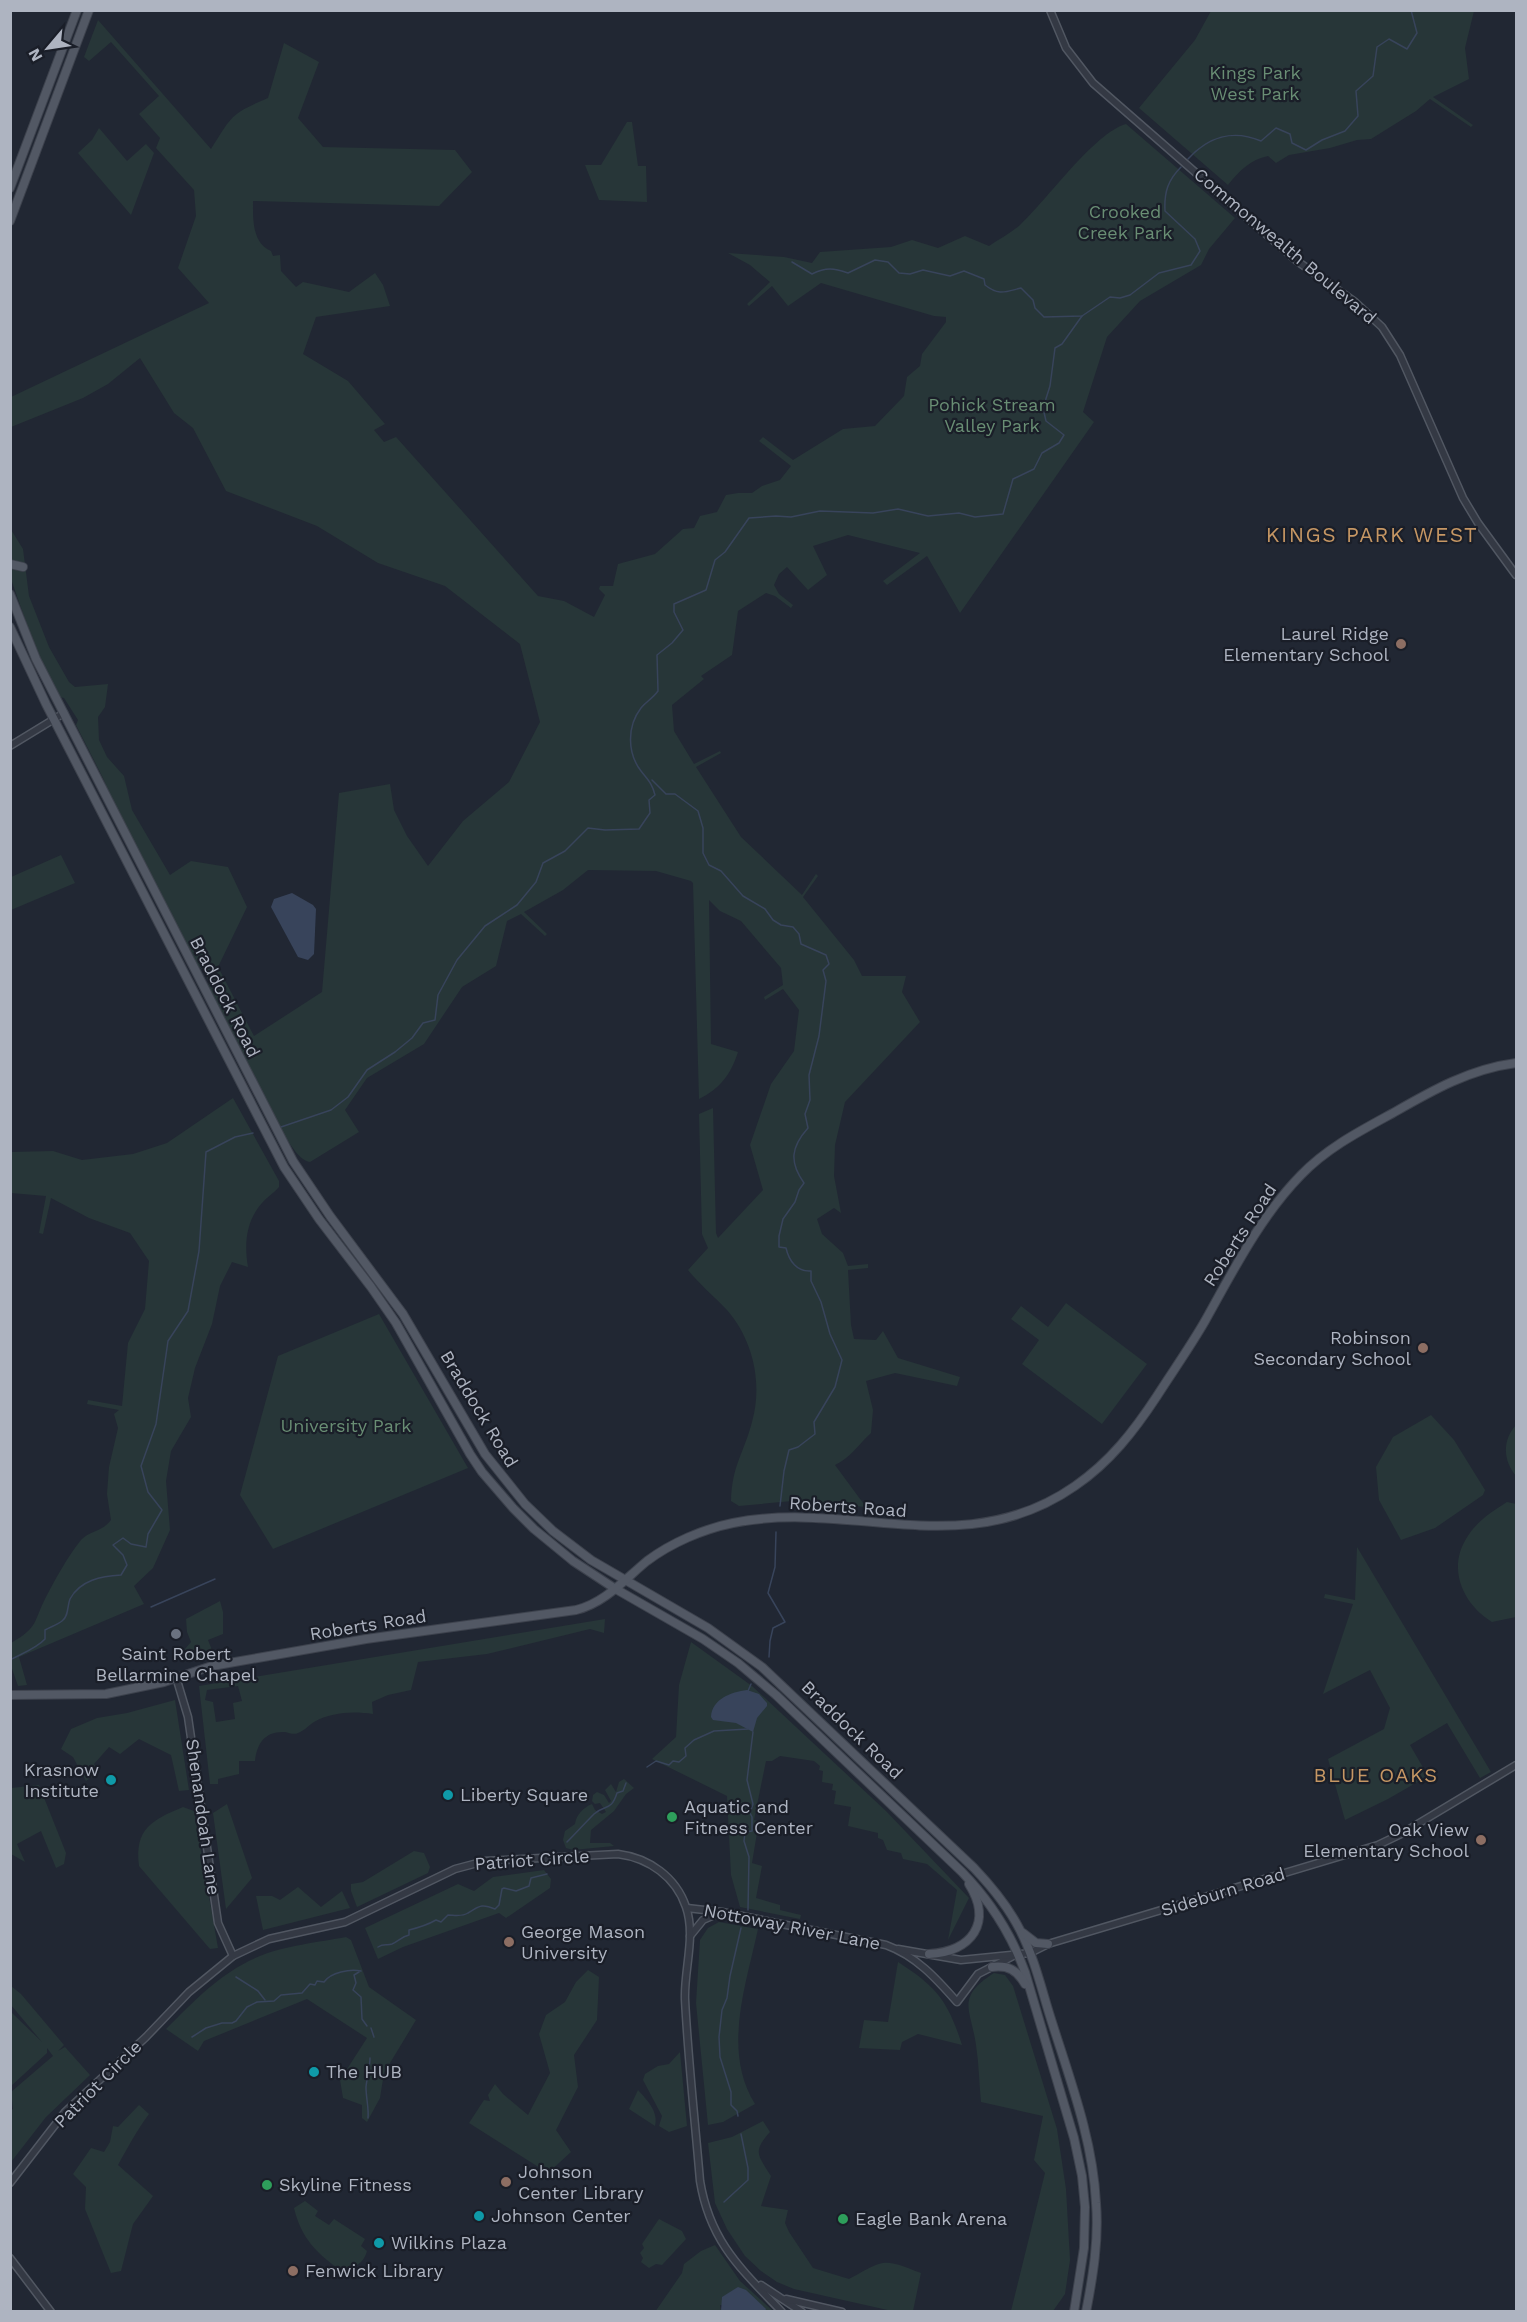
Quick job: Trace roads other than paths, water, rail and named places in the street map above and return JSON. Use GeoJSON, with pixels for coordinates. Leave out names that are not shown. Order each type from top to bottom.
{"type":"FeatureCollection","features":[{"type":"Feature","properties":{"kind":"main road"},"geometry":{"type":"LineString","coordinates":[[10,188],[77,10]]}},
{"type":"Feature","properties":{"kind":"main road"},"geometry":{"type":"LineString","coordinates":[[10,221],[89,10]]}},
{"type":"Feature","properties":{"kind":"main road"},"geometry":{"type":"LineString","coordinates":[[10,564],[23,567]]}},
{"type":"Feature","properties":{"kind":"main road","name":"Braddock Road"},"geometry":{"type":"LineString","coordinates":[[10,594],[27,639],[270,1118],[303,1177],[403,1314],[469,1428],[502,1478],[553,1531],[591,1560],[708,1628],[782,1684],[998,1894],[1030,1953],[1084,2129],[1094,2178],[1096,2204],[1096,2250],[1086,2312]]}},
{"type":"Feature","properties":{"kind":"main road","name":"Braddock Road"},"geometry":{"type":"LineString","coordinates":[[10,627],[54,719],[265,1132],[298,1190],[396,1323],[458,1434],[488,1479],[513,1508],[553,1546],[614,1588],[703,1639],[738,1663],[776,1695],[962,1872],[993,1908],[1018,1954],[1032,1996],[1071,2128],[1082,2176],[1084,2248],[1074,2312]]}},
{"type":"Feature","properties":{"kind":"main road","name":"Roberts Road"},"geometry":{"type":"LineString","coordinates":[[10,1695],[106,1694],[136,1689],[212,1666],[360,1640],[573,1611],[594,1604],[666,1549],[695,1535],[729,1524],[768,1518],[797,1517],[949,1527],[1006,1518],[1031,1510],[1056,1498],[1096,1470],[1130,1436],[1192,1343],[1238,1260],[1266,1218],[1302,1174],[1322,1155],[1428,1092],[1476,1071],[1516,1063]]}},
{"type":"Feature","properties":{"kind":"main road"},"geometry":{"type":"LineString","coordinates":[[929,1954],[962,1946],[977,1928],[980,1915],[979,1903],[962,1872]]}},
{"type":"Feature","properties":{"kind":"main road"},"geometry":{"type":"LineString","coordinates":[[1020,1931],[1036,1943],[1048,1944]]}},
{"type":"Feature","properties":{"kind":"main road"},"geometry":{"type":"LineString","coordinates":[[992,1966],[1006,1966],[1017,1972],[1032,1996]]}},
{"type":"Feature","properties":{"kind":"street","name":"Commonwealth Boulevard"},"geometry":{"type":"LineString","coordinates":[[1050,10],[1066,48],[1093,83],[1297,261],[1355,302],[1382,327],[1400,355],[1463,498],[1478,523],[1516,574]]}},
{"type":"Feature","properties":{"kind":"street"},"geometry":{"type":"LineString","coordinates":[[10,746],[64,713]]}},
{"type":"Feature","properties":{"kind":"street","name":"Shenandoah Lane"},"geometry":{"type":"LineString","coordinates":[[176,1677],[188,1717],[218,1923],[233,1956]]}},
{"type":"Feature","properties":{"kind":"street","name":"Sideburn Road"},"geometry":{"type":"LineString","coordinates":[[1018,1954],[1030,1953],[1048,1944],[1378,1845],[1401,1834],[1516,1765]]}},
{"type":"Feature","properties":{"kind":"street","name":"Patriot Circle"},"geometry":{"type":"LineString","coordinates":[[10,2183],[65,2112],[146,2037],[189,1992],[233,1956],[269,1939],[345,1922],[455,1869],[485,1861],[618,1854],[647,1862],[661,1871],[681,1895],[687,1908],[690,1936],[685,1996],[704,2201],[710,2221],[723,2246],[751,2278]]}},
{"type":"Feature","properties":{"kind":"street"},"geometry":{"type":"LineString","coordinates":[[681,1895],[701,1909]]}},
{"type":"Feature","properties":{"kind":"street","name":"Nottoway River Lane"},"geometry":{"type":"LineString","coordinates":[[687,1908],[722,1912],[961,1960],[1018,1954]]}},
{"type":"Feature","properties":{"kind":"street"},"geometry":{"type":"LineString","coordinates":[[690,1936],[703,1920],[722,1912]]}},
{"type":"Feature","properties":{"kind":"street","name":"Nottoway River Lane"},"geometry":{"type":"LineString","coordinates":[[898,1949],[925,1967],[957,2002],[978,1974],[992,1966]]}},
{"type":"Feature","properties":{"kind":"street"},"geometry":{"type":"LineString","coordinates":[[992,1966],[1018,1954]]}},
{"type":"Feature","properties":{"kind":"street"},"geometry":{"type":"LineString","coordinates":[[10,2258],[51,2312]]}},
{"type":"Feature","properties":{"kind":"street"},"geometry":{"type":"LineString","coordinates":[[751,2278],[802,2312]]}},
{"type":"Feature","properties":{"kind":"street"},"geometry":{"type":"LineString","coordinates":[[751,2278],[782,2312]]}},
{"type":"Feature","properties":{"kind":"street"},"geometry":{"type":"LineString","coordinates":[[783,2299],[842,2312]]}},
{"type":"Feature","properties":{"kind":"water"},"geometry":{"type":"Polygon","coordinates":[[[292,893],[316,909],[314,954],[308,960],[298,957],[271,907],[274,899],[292,893]]]}},
{"type":"Feature","properties":{"kind":"water"},"geometry":{"type":"Polygon","coordinates":[[[747,1690],[759,1694],[767,1703],[757,1718],[753,1732],[736,1723],[713,1720],[712,1711],[719,1701],[729,1695],[747,1690]]]}},
{"type":"Feature","properties":{"kind":"water"},"geometry":{"type":"Polygon","coordinates":[[[738,2287],[746,2290],[766,2309],[765,2311],[721,2311],[722,2297],[738,2287]]]}},
{"type":"Feature","properties":{"kind":"waterway"},"geometry":{"type":"LineString","coordinates":[[1188,159],[1204,145],[1222,137],[1251,137],[1261,141],[1276,128],[1290,134],[1292,143],[1306,150],[1322,140],[1345,131],[1358,116],[1356,91],[1373,76],[1377,47],[1389,39],[1407,49],[1417,33],[1411,10]]}},
{"type":"Feature","properties":{"kind":"waterway"},"geometry":{"type":"LineString","coordinates":[[792,262],[812,274],[830,269],[848,273],[875,260],[888,262],[899,273],[910,274],[923,270],[950,276],[964,271],[984,279],[985,285],[994,291],[1002,292],[1021,288],[1033,300],[1035,308],[1044,317],[1082,316],[1110,297],[1120,298],[1130,295],[1159,273],[1191,265],[1200,251],[1195,239],[1165,211],[1168,187],[1181,167]]}},
{"type":"Feature","properties":{"kind":"waterway"},"geometry":{"type":"LineString","coordinates":[[281,1127],[331,1110],[348,1097],[367,1070],[412,1038],[423,1023],[435,1020],[438,995],[457,960],[485,926],[517,905],[536,882],[543,863],[565,851],[588,828],[639,829],[650,813],[649,800],[655,795],[651,785],[636,764],[631,748],[631,731],[636,715],[658,691],[657,655],[683,630],[674,612],[674,604],[706,590],[715,560],[725,552],[749,518],[791,517],[820,511],[873,513],[898,509],[928,516],[959,513],[975,517],[1003,514],[1013,479],[1034,469],[1042,453],[1059,443],[1064,435],[1046,421],[1043,408],[1050,386],[1055,348],[1062,344],[1082,316]]}},
{"type":"Feature","properties":{"kind":"waterway"},"geometry":{"type":"LineString","coordinates":[[652,780],[666,794],[675,794],[698,811],[703,828],[703,853],[709,865],[721,871],[743,896],[765,909],[773,920],[781,925],[793,927],[799,934],[801,944],[826,955],[829,964],[823,970],[826,981],[819,1036],[809,1075],[810,1100],[805,1114],[808,1128],[798,1142],[794,1155],[796,1168],[804,1183],[783,1219],[779,1247],[786,1248],[789,1257],[798,1268],[811,1271],[811,1281],[842,1360],[835,1387],[814,1422],[815,1434],[798,1447],[789,1450],[780,1506]]}},
{"type":"Feature","properties":{"kind":"waterway"},"geometry":{"type":"LineString","coordinates":[[10,1660],[45,1639],[45,1630],[64,1619],[70,1599],[80,1587],[92,1580],[121,1575],[127,1565],[123,1555],[113,1545],[123,1538],[131,1544],[146,1547],[148,1534],[162,1510],[148,1492],[141,1466],[156,1424],[168,1341],[188,1311],[199,1251],[206,1152],[235,1137],[253,1133]]}},
{"type":"Feature","properties":{"kind":"waterway"},"geometry":{"type":"LineString","coordinates":[[769,1657],[773,1628],[785,1622],[768,1593],[775,1567],[776,1532]]}},
{"type":"Feature","properties":{"kind":"waterway"},"geometry":{"type":"LineString","coordinates":[[151,1607],[215,1579]]}},
{"type":"Feature","properties":{"kind":"waterway"},"geometry":{"type":"LineString","coordinates":[[748,1691],[751,1684]]}},
{"type":"Feature","properties":{"kind":"waterway"},"geometry":{"type":"LineString","coordinates":[[647,1767],[656,1761],[669,1765],[673,1761],[679,1762],[686,1756],[685,1748],[694,1740],[714,1731],[748,1729]]}},
{"type":"Feature","properties":{"kind":"waterway"},"geometry":{"type":"LineString","coordinates":[[748,1910],[749,1857],[744,1841],[745,1832],[752,1831],[750,1813],[753,1804],[747,1780],[753,1732]]}},
{"type":"Feature","properties":{"kind":"waterway"},"geometry":{"type":"LineString","coordinates":[[567,1842],[594,1814],[610,1805],[617,1793],[623,1791],[626,1783]]}},
{"type":"Feature","properties":{"kind":"waterway"},"geometry":{"type":"LineString","coordinates":[[378,1947],[392,1944],[409,1935],[409,1930],[436,1920],[441,1922],[448,1915],[463,1915],[483,1906],[495,1909],[499,1905],[502,1889],[516,1891],[529,1886],[531,1878],[547,1874]]}},
{"type":"Feature","properties":{"kind":"waterway"},"geometry":{"type":"LineString","coordinates":[[738,2116],[737,2111],[731,2105],[731,2092],[720,2057],[719,2037],[722,2010],[727,1998],[741,1928]]}},
{"type":"Feature","properties":{"kind":"waterway"},"geometry":{"type":"LineString","coordinates":[[192,2037],[206,2028],[236,2021],[247,2007],[257,2002],[274,2001],[281,1995],[302,1993],[310,1984],[315,1985],[317,1981],[324,1982],[341,1972],[361,1971]]}},
{"type":"Feature","properties":{"kind":"waterway"},"geometry":{"type":"LineString","coordinates":[[359,1972],[354,1975],[356,1983],[353,1990],[361,1997],[362,2019],[367,2026]]}},
{"type":"Feature","properties":{"kind":"waterway"},"geometry":{"type":"LineString","coordinates":[[236,1977],[258,1991],[265,2000]]}},
{"type":"Feature","properties":{"kind":"waterway"},"geometry":{"type":"LineString","coordinates":[[371,2028],[374,2037]]}},
{"type":"Feature","properties":{"kind":"waterway"},"geometry":{"type":"LineString","coordinates":[[368,2118],[366,2087],[370,2058]]}},
{"type":"Feature","properties":{"kind":"waterway"},"geometry":{"type":"LineString","coordinates":[[724,2202],[748,2180],[748,2168],[741,2134]]}},
{"type":"Feature","properties":{"kind":"place","name":"Laurel Ridge Elementary School"},"geometry":{"type":"Point","coordinates":[1401,644]}},
{"type":"Feature","properties":{"kind":"place","name":"Robinson Secondary School"},"geometry":{"type":"Point","coordinates":[1423,1348]}},
{"type":"Feature","properties":{"kind":"place","name":"Saint Robert Bellarmine Chapel"},"geometry":{"type":"Point","coordinates":[176,1634]}},
{"type":"Feature","properties":{"kind":"place","name":"Krasnow Institute"},"geometry":{"type":"Point","coordinates":[111,1780]}},
{"type":"Feature","properties":{"kind":"place","name":"Liberty Square"},"geometry":{"type":"Point","coordinates":[448,1795]}},
{"type":"Feature","properties":{"kind":"place","name":"Aquatic and Fitness Center"},"geometry":{"type":"Point","coordinates":[672,1817]}},
{"type":"Feature","properties":{"kind":"place","name":"Oak View Elementary School"},"geometry":{"type":"Point","coordinates":[1481,1840]}},
{"type":"Feature","properties":{"kind":"place","name":"George Mason University"},"geometry":{"type":"Point","coordinates":[509,1942]}},
{"type":"Feature","properties":{"kind":"place","name":"The HUB"},"geometry":{"type":"Point","coordinates":[314,2072]}},
{"type":"Feature","properties":{"kind":"place","name":"Johnson Center Library"},"geometry":{"type":"Point","coordinates":[506,2182]}},
{"type":"Feature","properties":{"kind":"place","name":"Skyline Fitness"},"geometry":{"type":"Point","coordinates":[267,2185]}},
{"type":"Feature","properties":{"kind":"place","name":"Johnson Center"},"geometry":{"type":"Point","coordinates":[479,2216]}},
{"type":"Feature","properties":{"kind":"place","name":"Eagle Bank Arena"},"geometry":{"type":"Point","coordinates":[843,2219]}},
{"type":"Feature","properties":{"kind":"place","name":"Wilkins Plaza"},"geometry":{"type":"Point","coordinates":[379,2243]}},
{"type":"Feature","properties":{"kind":"place","name":"Fenwick Library"},"geometry":{"type":"Point","coordinates":[293,2271]}},
{"type":"Feature","properties":{"kind":"district","name":"KINGS PARK WEST"},"geometry":{"type":"Point","coordinates":[1372,535]}},
{"type":"Feature","properties":{"kind":"district","name":"BLUE OAKS"},"geometry":{"type":"Point","coordinates":[1376,1775]}},
{"type":"Feature","properties":{"kind":"park label","name":"Kings Park West Park"},"geometry":{"type":"Point","coordinates":[1255,83]}},
{"type":"Feature","properties":{"kind":"park label","name":"Crooked Creek Park"},"geometry":{"type":"Point","coordinates":[1125,222]}},
{"type":"Feature","properties":{"kind":"park label","name":"Pohick Stream Valley Park"},"geometry":{"type":"Point","coordinates":[992,415]}},
{"type":"Feature","properties":{"kind":"park label","name":"University Park"},"geometry":{"type":"Point","coordinates":[346,1426]}}]}
